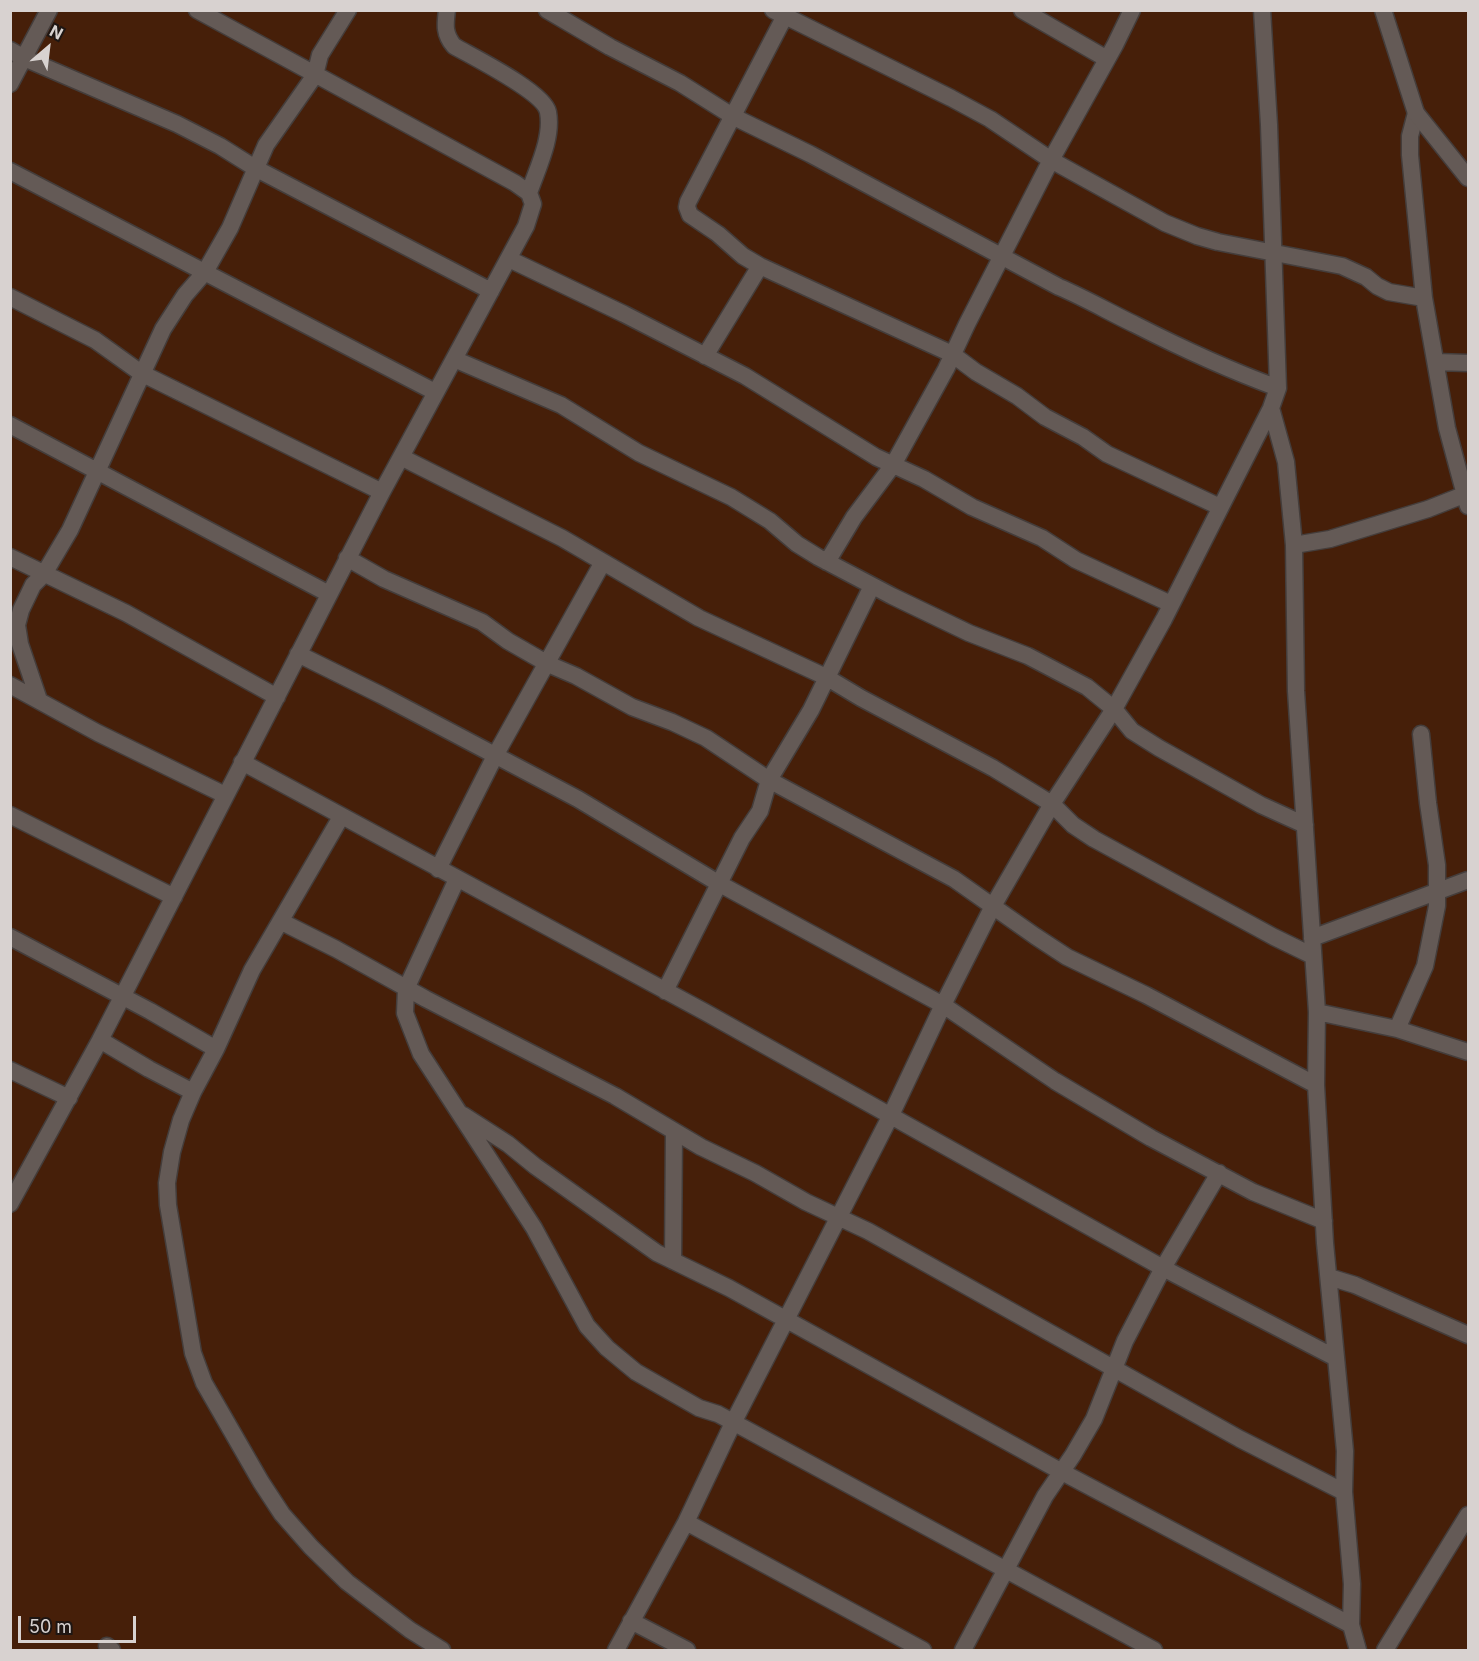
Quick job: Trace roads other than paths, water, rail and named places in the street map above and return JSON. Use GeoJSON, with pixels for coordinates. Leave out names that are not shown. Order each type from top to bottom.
{"type":"FeatureCollection","features":[{"type":"Feature","properties":{"kind":"street"},"geometry":{"type":"LineString","coordinates":[[10,84],[17,54],[49,10]]}},
{"type":"Feature","properties":{"kind":"street"},"geometry":{"type":"LineString","coordinates":[[13,1196],[100,1040],[347,558],[509,259],[531,214],[533,204],[529,193],[507,178],[197,10]]}},
{"type":"Feature","properties":{"kind":"street"},"geometry":{"type":"LineString","coordinates":[[39,700],[14,622],[33,585],[44,574],[70,530],[163,329],[185,295],[205,272],[230,228],[255,168],[276,129],[315,75],[320,55],[348,10]]}},
{"type":"Feature","properties":{"kind":"street"},"geometry":{"type":"LineString","coordinates":[[447,10],[445,31],[454,46],[529,90],[547,108],[548,129],[529,193]]}},
{"type":"Feature","properties":{"kind":"street"},"geometry":{"type":"LineString","coordinates":[[548,10],[610,47],[680,83],[734,117],[810,154],[1002,257],[1184,349],[1278,388]]}},
{"type":"Feature","properties":{"kind":"street"},"geometry":{"type":"LineString","coordinates":[[1022,10],[1107,59]]}},
{"type":"Feature","properties":{"kind":"street"},"geometry":{"type":"LineString","coordinates":[[827,562],[854,517],[893,465],[1131,10]]}},
{"type":"Feature","properties":{"kind":"street"},"geometry":{"type":"LineString","coordinates":[[616,1650],[686,1522],[733,1423],[891,1115],[993,906],[1052,804],[1114,709],[1172,604],[1271,408],[1278,388],[1269,125],[1262,10]]}},
{"type":"Feature","properties":{"kind":"street"},"geometry":{"type":"LineString","coordinates":[[1383,10],[1416,113],[1468,178]]}},
{"type":"Feature","properties":{"kind":"street"},"geometry":{"type":"LineString","coordinates":[[1220,507],[1107,454],[1083,436],[1045,417],[952,354],[759,266],[743,256],[718,234],[690,216],[687,207],[734,117],[782,12],[990,119],[1051,160],[1165,223],[1197,236],[1342,266],[1353,270],[1389,292],[1424,298]]}},
{"type":"Feature","properties":{"kind":"street"},"geometry":{"type":"LineString","coordinates":[[17,54],[177,124],[220,146],[255,168],[491,291]]}},
{"type":"Feature","properties":{"kind":"street"},"geometry":{"type":"LineString","coordinates":[[1294,544],[1330,539],[1428,508],[1466,489],[1447,428],[1424,298],[1410,155],[1410,136],[1416,113]]}},
{"type":"Feature","properties":{"kind":"street"},"geometry":{"type":"LineString","coordinates":[[10,171],[435,392]]}},
{"type":"Feature","properties":{"kind":"street"},"geometry":{"type":"LineString","coordinates":[[509,259],[624,314],[745,376],[860,448],[924,479],[972,507],[1042,538],[1076,560],[1172,604]]}},
{"type":"Feature","properties":{"kind":"street"},"geometry":{"type":"LineString","coordinates":[[705,356],[759,266]]}},
{"type":"Feature","properties":{"kind":"street"},"geometry":{"type":"LineString","coordinates":[[10,297],[95,340],[141,374],[382,492]]}},
{"type":"Feature","properties":{"kind":"street"},"geometry":{"type":"LineString","coordinates":[[454,359],[561,405],[639,453],[731,497],[770,521],[797,543],[827,562],[872,586],[969,633],[1029,656],[1055,669],[1087,687],[1114,709],[1132,731],[1159,748],[1261,805],[1305,825]]}},
{"type":"Feature","properties":{"kind":"street"},"geometry":{"type":"LineString","coordinates":[[1436,362],[1468,363]]}},
{"type":"Feature","properties":{"kind":"street"},"geometry":{"type":"LineString","coordinates":[[1271,408],[1286,462],[1294,544],[1296,690],[1317,1012],[1316,1085],[1334,1357],[1344,1451],[1344,1492],[1352,1584],[1351,1625],[1358,1650]]}},
{"type":"Feature","properties":{"kind":"street"},"geometry":{"type":"LineString","coordinates":[[10,425],[329,594]]}},
{"type":"Feature","properties":{"kind":"street"},"geometry":{"type":"LineString","coordinates":[[401,457],[562,538],[699,618],[826,677],[993,768],[1052,804],[1073,825],[1094,838],[1313,956]]}},
{"type":"Feature","properties":{"kind":"street"},"geometry":{"type":"LineString","coordinates":[[10,557],[126,613],[277,697]]}},
{"type":"Feature","properties":{"kind":"street"},"geometry":{"type":"LineString","coordinates":[[347,558],[384,579],[482,622],[508,642],[632,707],[706,738],[769,780],[954,879],[1068,957],[1146,995],[1316,1085]]}},
{"type":"Feature","properties":{"kind":"street"},"geometry":{"type":"LineString","coordinates":[[438,869],[496,754],[603,562]]}},
{"type":"Feature","properties":{"kind":"street"},"geometry":{"type":"LineString","coordinates":[[665,991],[718,883],[742,838],[760,811],[769,780],[812,710],[872,586]]}},
{"type":"Feature","properties":{"kind":"street"},"geometry":{"type":"LineString","coordinates":[[298,654],[496,754],[578,799],[718,883],[943,1005],[1055,1081],[1150,1138],[1253,1192],[1324,1221]]}},
{"type":"Feature","properties":{"kind":"street"},"geometry":{"type":"LineString","coordinates":[[10,685],[98,733],[225,795]]}},
{"type":"Feature","properties":{"kind":"street"},"geometry":{"type":"LineString","coordinates":[[1397,1029],[1425,966],[1437,906],[1437,866],[1421,734]]}},
{"type":"Feature","properties":{"kind":"street"},"geometry":{"type":"LineString","coordinates":[[242,762],[891,1115],[1163,1268],[1334,1357]]}},
{"type":"Feature","properties":{"kind":"street"},"geometry":{"type":"LineString","coordinates":[[10,815],[174,897]]}},
{"type":"Feature","properties":{"kind":"street"},"geometry":{"type":"LineString","coordinates":[[341,817],[252,970],[216,1049],[193,1092],[181,1120],[172,1152],[167,1183],[168,1205],[193,1353],[204,1383],[261,1482],[282,1514],[311,1547],[347,1582],[410,1630],[442,1650]]}},
{"type":"Feature","properties":{"kind":"street"},"geometry":{"type":"LineString","coordinates":[[457,879],[406,989],[405,1013],[421,1054],[534,1228],[587,1326],[607,1348],[636,1372],[699,1408],[718,1414],[1154,1650]]}},
{"type":"Feature","properties":{"kind":"street"},"geometry":{"type":"LineString","coordinates":[[1312,938],[1468,880]]}},
{"type":"Feature","properties":{"kind":"street"},"geometry":{"type":"LineString","coordinates":[[282,922],[336,949],[406,989],[615,1096],[674,1132],[838,1218],[868,1231],[1240,1439],[1344,1492]]}},
{"type":"Feature","properties":{"kind":"street"},"geometry":{"type":"LineString","coordinates":[[10,937],[150,1011],[216,1049]]}},
{"type":"Feature","properties":{"kind":"street"},"geometry":{"type":"LineString","coordinates":[[1317,1012],[1397,1029],[1468,1052]]}},
{"type":"Feature","properties":{"kind":"street"},"geometry":{"type":"LineString","coordinates":[[100,1040],[148,1069],[193,1092]]}},
{"type":"Feature","properties":{"kind":"street"},"geometry":{"type":"LineString","coordinates":[[10,1070],[69,1098]]}},
{"type":"Feature","properties":{"kind":"street"},"geometry":{"type":"LineString","coordinates":[[458,1111],[508,1144],[657,1253],[729,1288],[1062,1472],[1351,1625]]}},
{"type":"Feature","properties":{"kind":"street"},"geometry":{"type":"LineString","coordinates":[[673,1261],[674,1132]]}},
{"type":"Feature","properties":{"kind":"street"},"geometry":{"type":"LineString","coordinates":[[963,1650],[1045,1496],[1094,1419],[1125,1341],[1163,1268],[1218,1173]]}},
{"type":"Feature","properties":{"kind":"street"},"geometry":{"type":"LineString","coordinates":[[1329,1277],[1376,1294],[1468,1335]]}},
{"type":"Feature","properties":{"kind":"street"},"geometry":{"type":"LineString","coordinates":[[1385,1650],[1468,1515]]}},
{"type":"Feature","properties":{"kind":"street"},"geometry":{"type":"LineString","coordinates":[[686,1522],[924,1650]]}},
{"type":"Feature","properties":{"kind":"street"},"geometry":{"type":"LineString","coordinates":[[632,1621],[687,1650]]}}]}
